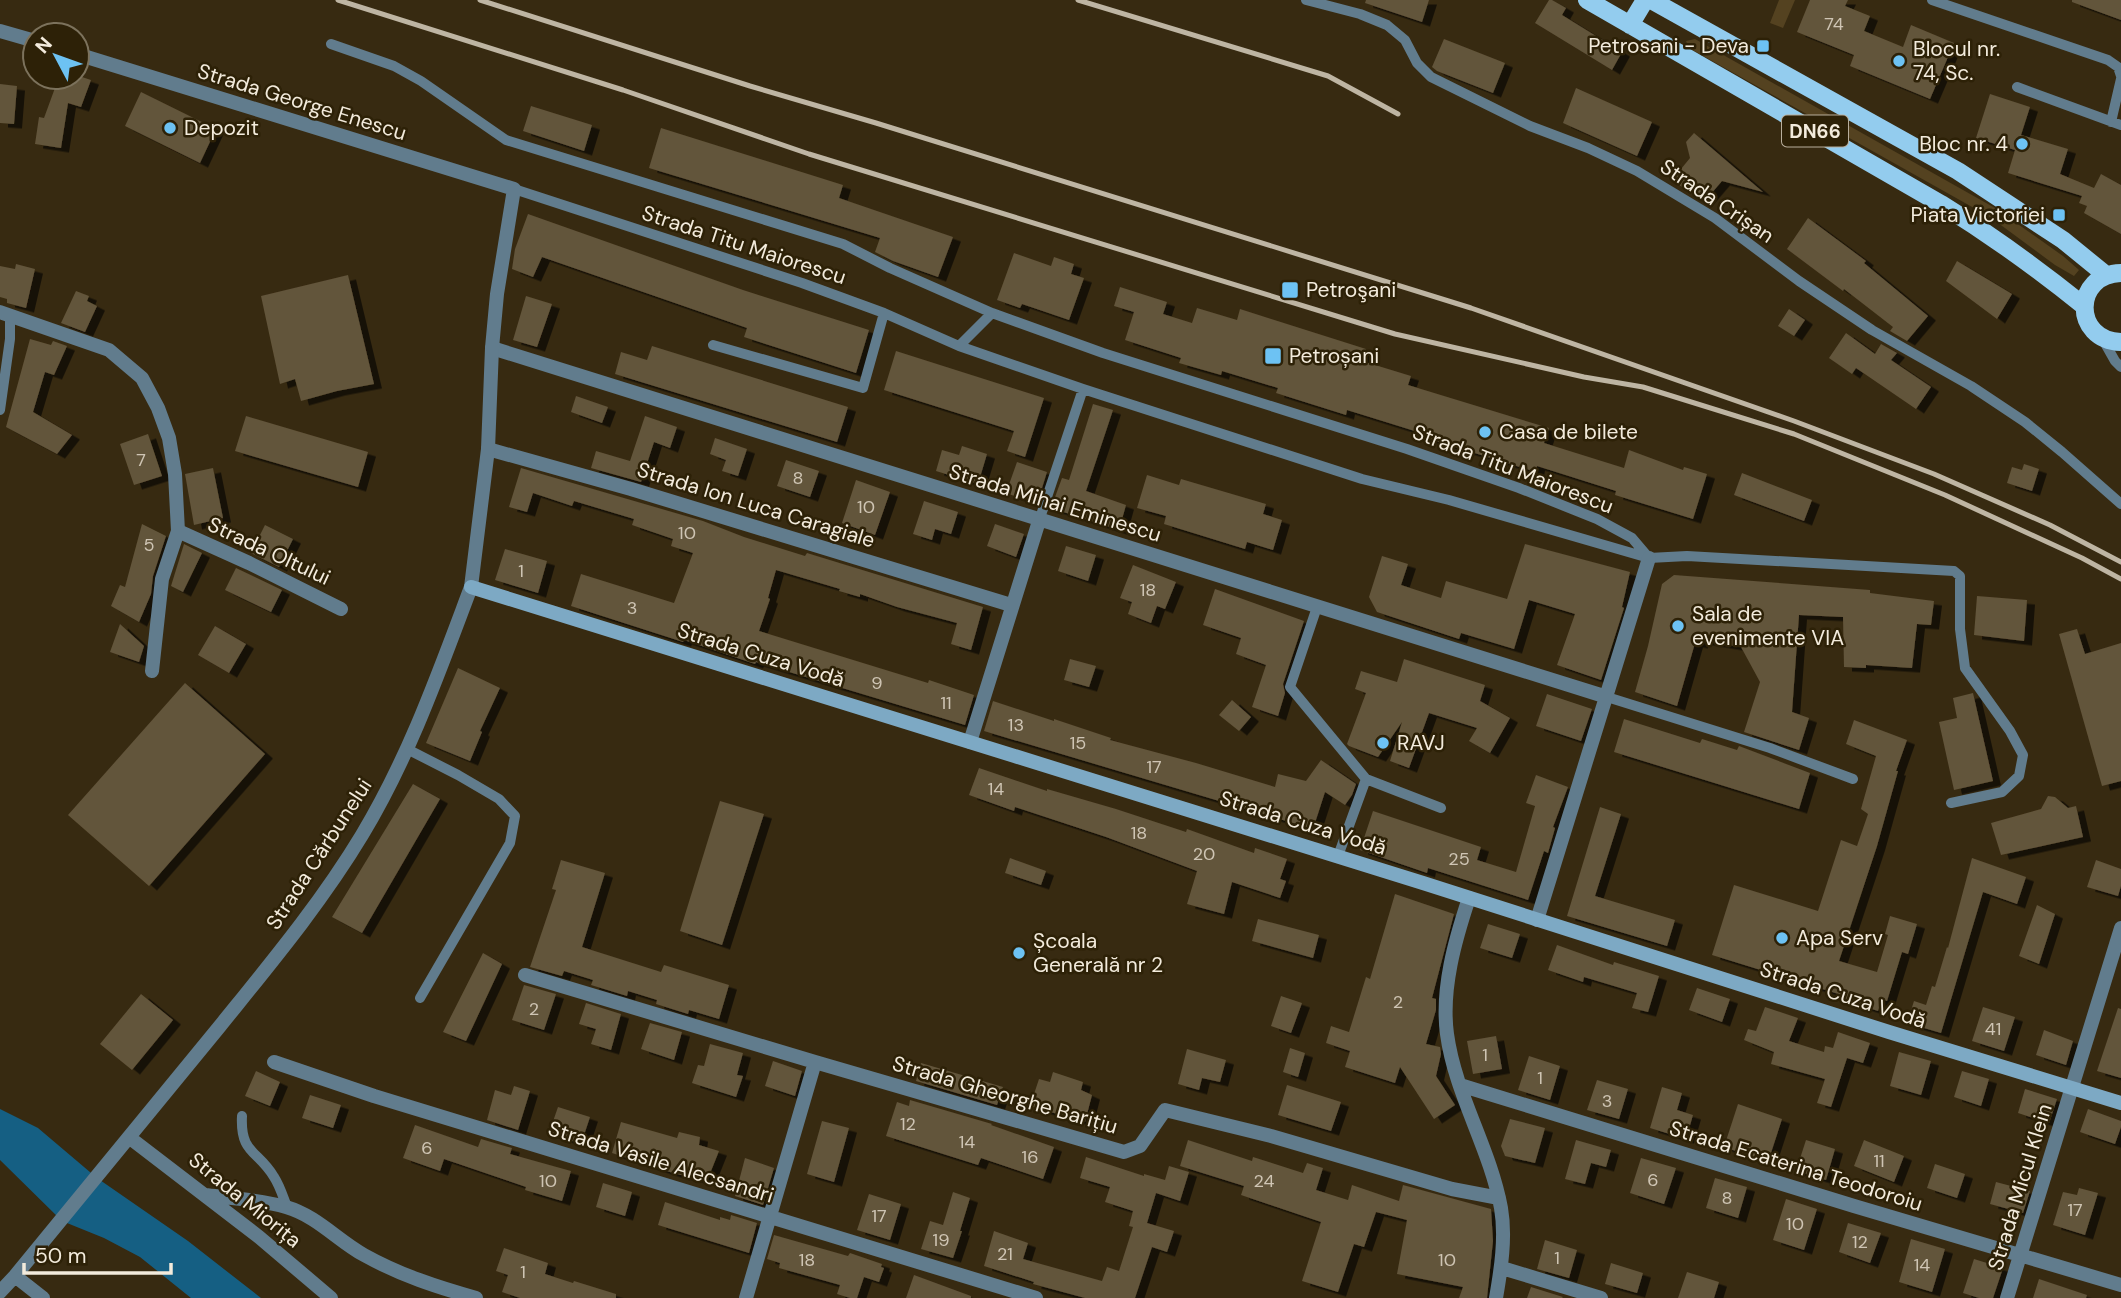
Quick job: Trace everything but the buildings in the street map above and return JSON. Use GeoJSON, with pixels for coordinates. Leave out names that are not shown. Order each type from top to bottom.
{"type":"FeatureCollection","features":[{"type":"Feature","properties":{"kind":"main road","name":"DN66"},"geometry":{"type":"LineString","coordinates":[[1587,0],[1941,204],[2011,249],[2084,306]]}},
{"type":"Feature","properties":{"kind":"main road"},"geometry":{"type":"LineString","coordinates":[[1630,25],[1645,0]]}},
{"type":"Feature","properties":{"kind":"main road","name":"DN66"},"geometry":{"type":"LineString","coordinates":[[1651,0],[1958,171],[2114,274]]}},
{"type":"Feature","properties":{"kind":"main road"},"geometry":{"type":"LineString","coordinates":[[2114,274],[2097,281],[2089,290],[2084,306],[2087,321],[2102,338],[2121,341]]}},
{"type":"Feature","properties":{"kind":"main road","name":"Strada Cuza Vodă"},"geometry":{"type":"LineString","coordinates":[[471,587],[2121,1103]]}},
{"type":"Feature","properties":{"kind":"street"},"geometry":{"type":"LineString","coordinates":[[0,31],[21,37]]}},
{"type":"Feature","properties":{"kind":"street","name":"Strada George Enescu"},"geometry":{"type":"LineString","coordinates":[[91,58],[514,190]]}},
{"type":"Feature","properties":{"kind":"street","name":"Strada Cărbunelui"},"geometry":{"type":"LineString","coordinates":[[0,1292],[130,1138],[281,951],[322,896],[362,835],[407,749],[471,587],[488,449],[496,294],[514,190]]}},
{"type":"Feature","properties":{"kind":"street","name":"Strada Oltului"},"geometry":{"type":"LineString","coordinates":[[5,314],[110,350],[142,379],[158,408],[169,438],[175,474],[178,531],[162,579],[152,671]]}},
{"type":"Feature","properties":{"kind":"street","name":"Strada Mihai Eminescu"},"geometry":{"type":"LineString","coordinates":[[492,348],[1607,697]]}},
{"type":"Feature","properties":{"kind":"street","name":"Strada Ion Luca Caragiale"},"geometry":{"type":"LineString","coordinates":[[488,449],[631,489],[1012,605]]}},
{"type":"Feature","properties":{"kind":"street"},"geometry":{"type":"LineString","coordinates":[[970,742],[1039,521]]}},
{"type":"Feature","properties":{"kind":"street","name":"Strada Oltului"},"geometry":{"type":"LineString","coordinates":[[178,531],[341,609]]}},
{"type":"Feature","properties":{"kind":"street"},"geometry":{"type":"LineString","coordinates":[[1537,920],[1649,558]]}},
{"type":"Feature","properties":{"kind":"street"},"geometry":{"type":"LineString","coordinates":[[1469,898],[1455,947],[1446,1006],[1447,1033],[1460,1085],[1499,1198],[1503,1235],[1502,1268],[1496,1298]]}},
{"type":"Feature","properties":{"kind":"street","name":"Strada Micul Klein"},"geometry":{"type":"LineString","coordinates":[[2007,1298],[2121,928]]}},
{"type":"Feature","properties":{"kind":"street","name":"Strada Gheorghe Barițiu"},"geometry":{"type":"LineString","coordinates":[[525,975],[1124,1152],[1140,1146],[1165,1110],[1271,1136],[1452,1189],[1499,1198]]}},
{"type":"Feature","properties":{"kind":"street","name":"Strada Vasile Alecsandri"},"geometry":{"type":"LineString","coordinates":[[274,1062],[373,1096],[1036,1298]]}},
{"type":"Feature","properties":{"kind":"street"},"geometry":{"type":"LineString","coordinates":[[747,1298],[815,1062]]}},
{"type":"Feature","properties":{"kind":"street","name":"Strada Ecaterina Teodoroiu"},"geometry":{"type":"LineString","coordinates":[[1460,1085],[2121,1285]]}},
{"type":"Feature","properties":{"kind":"street","name":"Strada Miorița"},"geometry":{"type":"LineString","coordinates":[[130,1138],[259,1237],[331,1298]]}},
{"type":"Feature","properties":{"kind":"street"},"geometry":{"type":"LineString","coordinates":[[205,1195],[244,1199],[287,1208],[315,1220],[362,1254],[403,1275],[476,1298]]}},
{"type":"Feature","properties":{"kind":"street"},"geometry":{"type":"LineString","coordinates":[[1502,1268],[1601,1298]]}},
{"type":"Feature","properties":{"kind":"street"},"geometry":{"type":"LineString","coordinates":[[15,1276],[43,1298]]}},
{"type":"Feature","properties":{"kind":"lane","name":"Strada Crișan"},"geometry":{"type":"LineString","coordinates":[[1306,0],[1360,14],[1387,25],[1405,40],[1417,63],[1431,76],[1519,121],[1637,171],[1715,218],[1809,288],[1872,330],[1971,386],[2025,422],[2121,504]]}},
{"type":"Feature","properties":{"kind":"lane"},"geometry":{"type":"LineString","coordinates":[[1932,0],[2108,60],[2118,67],[2121,78],[2116,123],[2017,87]]}},
{"type":"Feature","properties":{"kind":"lane","name":"Strada Titu Maiorescu"},"geometry":{"type":"LineString","coordinates":[[331,44],[394,66],[421,81],[506,140],[843,244],[992,313],[1103,353],[1407,449],[1518,488],[1633,538],[1649,558]]}},
{"type":"Feature","properties":{"kind":"lane","name":"Strada Titu Maiorescu"},"geometry":{"type":"LineString","coordinates":[[514,190],[802,283],[884,313],[959,346],[1083,389],[1362,479],[1449,500],[1649,558]]}},
{"type":"Feature","properties":{"kind":"lane"},"geometry":{"type":"LineString","coordinates":[[713,345],[863,388],[884,313]]}},
{"type":"Feature","properties":{"kind":"lane"},"geometry":{"type":"LineString","coordinates":[[959,346],[992,313]]}},
{"type":"Feature","properties":{"kind":"lane"},"geometry":{"type":"LineString","coordinates":[[0,410],[10,339],[5,314]]}},
{"type":"Feature","properties":{"kind":"lane"},"geometry":{"type":"LineString","coordinates":[[2102,338],[2115,361],[2121,366]]}},
{"type":"Feature","properties":{"kind":"lane"},"geometry":{"type":"LineString","coordinates":[[1039,521],[1083,389]]}},
{"type":"Feature","properties":{"kind":"lane"},"geometry":{"type":"LineString","coordinates":[[1649,558],[1687,556],[1954,571],[1960,576],[1960,629],[1965,667],[2010,731],[2022,755],[2019,776],[2002,792],[1951,803]]}},
{"type":"Feature","properties":{"kind":"lane"},"geometry":{"type":"LineString","coordinates":[[1317,607],[1290,687],[1366,779],[1441,808]]}},
{"type":"Feature","properties":{"kind":"lane"},"geometry":{"type":"LineString","coordinates":[[1607,697],[1770,748],[1853,779]]}},
{"type":"Feature","properties":{"kind":"lane"},"geometry":{"type":"LineString","coordinates":[[407,749],[499,799],[515,817],[510,843],[420,998]]}},
{"type":"Feature","properties":{"kind":"lane"},"geometry":{"type":"LineString","coordinates":[[1338,856],[1366,779]]}},
{"type":"Feature","properties":{"kind":"lane"},"geometry":{"type":"LineString","coordinates":[[242,1116],[241,1132],[247,1148],[274,1176],[287,1208]]}},
{"type":"Feature","properties":{"kind":"shaded area"},"geometry":{"type":"Polygon","coordinates":[[[1779,0],[1795,0],[1783,28],[1770,23],[1779,0]]]}},
{"type":"Feature","properties":{"kind":"shaded area"},"geometry":{"type":"Polygon","coordinates":[[[1695,39],[1995,208],[2079,270],[2074,276],[1990,217],[1689,48],[1686,41],[1695,39]]]}},
{"type":"Feature","properties":{"kind":"water"},"geometry":{"type":"Polygon","coordinates":[[[0,1109],[38,1128],[97,1178],[188,1241],[261,1298],[191,1298],[140,1257],[104,1238],[62,1221],[0,1160],[0,1109]]]}},
{"type":"Feature","properties":{"kind":"railway"},"geometry":{"type":"LineString","coordinates":[[338,0],[623,90],[809,154],[1395,334],[1584,377],[1643,387],[1794,434],[1945,495],[2082,558],[2121,579]]}},
{"type":"Feature","properties":{"kind":"railway"},"geometry":{"type":"LineString","coordinates":[[480,0],[1471,308],[1794,421],[1934,474],[2050,525],[2121,562]]}},
{"type":"Feature","properties":{"kind":"railway"},"geometry":{"type":"LineString","coordinates":[[1078,0],[1328,76],[1398,114]]}},
{"type":"Feature","properties":{"kind":"place","name":"Petrosani - Deva"},"geometry":{"type":"Point","coordinates":[1763,46]}},
{"type":"Feature","properties":{"kind":"place","name":"Blocul nr. 74, Sc."},"geometry":{"type":"Point","coordinates":[1899,61]}},
{"type":"Feature","properties":{"kind":"place","name":"Depozit"},"geometry":{"type":"Point","coordinates":[170,128]}},
{"type":"Feature","properties":{"kind":"place","name":"Bloc nr. 4"},"geometry":{"type":"Point","coordinates":[2022,144]}},
{"type":"Feature","properties":{"kind":"place","name":"Piata Victoriei"},"geometry":{"type":"Point","coordinates":[2059,215]}},
{"type":"Feature","properties":{"kind":"place","name":"Petroşani"},"geometry":{"type":"Point","coordinates":[1290,290]}},
{"type":"Feature","properties":{"kind":"place","name":"Petroșani"},"geometry":{"type":"Point","coordinates":[1273,356]}},
{"type":"Feature","properties":{"kind":"place","name":"Casa de bilete"},"geometry":{"type":"Point","coordinates":[1485,432]}},
{"type":"Feature","properties":{"kind":"place","name":"Sala de evenimente VIA"},"geometry":{"type":"Point","coordinates":[1678,626]}},
{"type":"Feature","properties":{"kind":"place","name":"RAVJ"},"geometry":{"type":"Point","coordinates":[1383,743]}},
{"type":"Feature","properties":{"kind":"place","name":"Apa Serv"},"geometry":{"type":"Point","coordinates":[1782,938]}},
{"type":"Feature","properties":{"kind":"place","name":"Școala Generală nr 2"},"geometry":{"type":"Point","coordinates":[1019,953]}}]}
